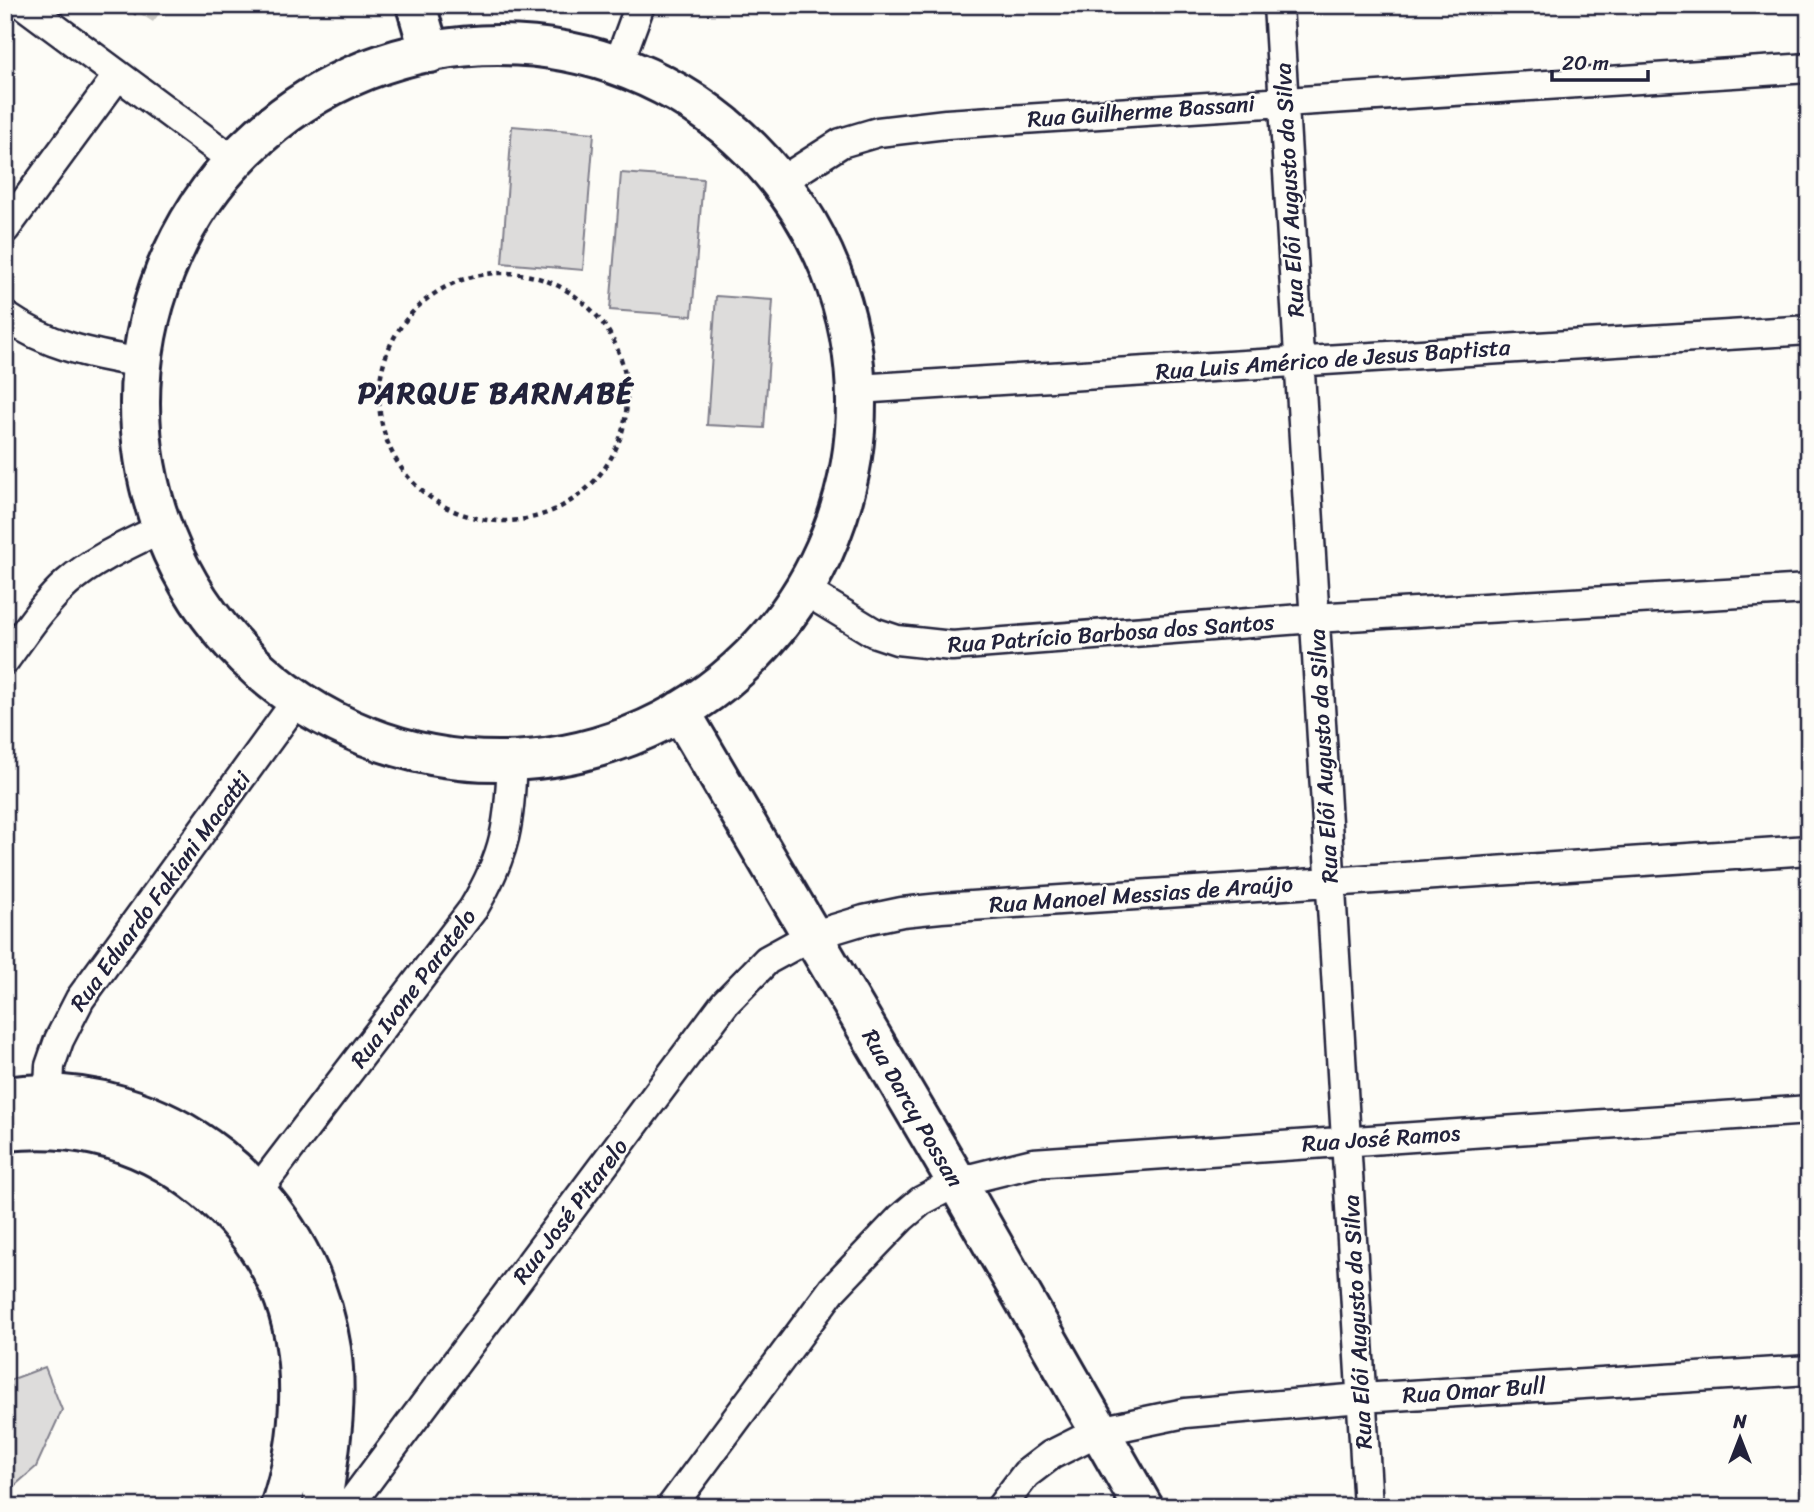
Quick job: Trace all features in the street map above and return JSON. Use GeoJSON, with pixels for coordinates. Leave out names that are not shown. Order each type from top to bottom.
{"type":"FeatureCollection","features":[{"type":"Feature","properties":{"kind":"street"},"geometry":{"type":"LineString","coordinates":[[24,5],[234,161]]}},
{"type":"Feature","properties":{"kind":"street"},"geometry":{"type":"LineString","coordinates":[[416,5],[430,52]]}},
{"type":"Feature","properties":{"kind":"street"},"geometry":{"type":"LineString","coordinates":[[618,65],[640,5]]}},
{"type":"Feature","properties":{"kind":"street","name":"Rua Elói Augusto da Silva"},"geometry":{"type":"LineString","coordinates":[[1278,5],[1368,1507]]}},
{"type":"Feature","properties":{"kind":"street"},"geometry":{"type":"LineString","coordinates":[[507,45],[563,51],[618,65],[670,88],[717,119],[759,156],[794,200],[823,248],[844,301],[855,356],[857,389],[858,412],[852,468],[838,522],[815,573],[804,590],[784,620],[746,663],[703,698],[654,726],[601,746],[546,758],[512,760],[489,761],[433,755],[378,741],[327,718],[279,688],[237,650],[202,607],[173,558],[153,505],[141,450],[138,394],[144,338],[178,227],[250,144],[294,108],[343,80],[395,60],[450,48],[507,45]]}},
{"type":"Feature","properties":{"kind":"street","name":"Rua Guilherme Bassani"},"geometry":{"type":"LineString","coordinates":[[780,182],[841,143],[878,132],[946,124],[1809,68]]}},
{"type":"Feature","properties":{"kind":"street"},"geometry":{"type":"LineString","coordinates":[[5,229],[118,75]]}},
{"type":"Feature","properties":{"kind":"street"},"geometry":{"type":"LineString","coordinates":[[5,316],[29,333],[88,353],[141,363]]}},
{"type":"Feature","properties":{"kind":"street","name":"Rua Luis Américo de Jesus Baptista"},"geometry":{"type":"LineString","coordinates":[[857,389],[1809,330]]}},
{"type":"Feature","properties":{"kind":"street"},"geometry":{"type":"LineString","coordinates":[[5,660],[39,614],[67,583],[113,552],[162,528]]}},
{"type":"Feature","properties":{"kind":"street","name":"Rua Patrício Barbosa dos Santos"},"geometry":{"type":"LineString","coordinates":[[804,590],[873,632],[897,640],[952,646],[1314,618],[1809,589]]}},
{"type":"Feature","properties":{"kind":"street","name":"Rua Eduardo Fakiani Macatti"},"geometry":{"type":"LineString","coordinates":[[48,1112],[50,1066],[80,999],[298,699]]}},
{"type":"Feature","properties":{"kind":"street","name":"Rua Darcy Possan"},"geometry":{"type":"LineString","coordinates":[[680,711],[957,1182],[1143,1507]]}},
{"type":"Feature","properties":{"kind":"street","name":"Rua Ivone Paratelo"},"geometry":{"type":"LineString","coordinates":[[246,1205],[465,920],[488,884],[500,856],[510,817],[512,760]]}},
{"type":"Feature","properties":{"kind":"street","name":"Rua Manoel Messias de Araújo"},"geometry":{"type":"LineString","coordinates":[[811,936],[864,920],[941,908],[1809,850]]}},
{"type":"Feature","properties":{"kind":"street","name":"Rua José Pitarelo"},"geometry":{"type":"LineString","coordinates":[[348,1507],[725,1003],[767,960],[811,936]]}},
{"type":"Feature","properties":{"kind":"street"},"geometry":{"type":"LineString","coordinates":[[5,1131],[84,1096],[153,1117],[185,1133],[215,1153],[246,1205],[251,1237],[268,1262],[281,1290],[296,1348],[297,1427],[292,1462],[280,1507]]}},
{"type":"Feature","properties":{"kind":"street"},"geometry":{"type":"LineString","coordinates":[[5,1097],[48,1112]]}},
{"type":"Feature","properties":{"kind":"street","name":"Rua José Ramos"},"geometry":{"type":"LineString","coordinates":[[671,1507],[832,1290],[901,1218],[921,1201],[957,1182],[1033,1163],[1809,1110]]}},
{"type":"Feature","properties":{"kind":"street"},"geometry":{"type":"LineString","coordinates":[[246,1205],[276,1214],[312,1280],[330,1347],[334,1412],[323,1496],[324,1507]]}},
{"type":"Feature","properties":{"kind":"street","name":"Rua Omar Bull"},"geometry":{"type":"LineString","coordinates":[[1001,1507],[1026,1474],[1051,1455],[1099,1431],[1185,1413],[1361,1398],[1809,1370]]}},
{"type":"Feature","properties":{"kind":"path"},"geometry":{"type":"LineString","coordinates":[[491,272],[532,276],[569,291],[600,318],[620,353],[628,393],[623,433],[605,469],[576,498],[540,515],[498,521],[457,513],[422,491],[395,460],[380,421],[379,379],[392,340],[416,307],[451,283],[491,272]]}},
{"type":"Feature","properties":{"kind":"shaded area"},"geometry":{"type":"Polygon","coordinates":[[[512,126],[594,133],[583,270],[502,263],[512,126]]]}},
{"type":"Feature","properties":{"kind":"shaded area"},"geometry":{"type":"Polygon","coordinates":[[[621,173],[703,179],[692,316],[610,310],[621,173]]]}},
{"type":"Feature","properties":{"kind":"shaded area"},"geometry":{"type":"Polygon","coordinates":[[[716,296],[773,300],[764,428],[707,425],[716,296]]]}},
{"type":"Feature","properties":{"kind":"shaded area"},"geometry":{"type":"Polygon","coordinates":[[[45,1367],[62,1410],[36,1467],[5,1494],[5,1382],[45,1367]]]}},
{"type":"Feature","properties":{"kind":"building"},"geometry":{"type":"Polygon","coordinates":[[[123,5],[142,5],[135,14],[123,5]]]}},
{"type":"Feature","properties":{"kind":"district","name":"PARQUE BARNABÉ"},"geometry":{"type":"Point","coordinates":[496,393]}}]}
